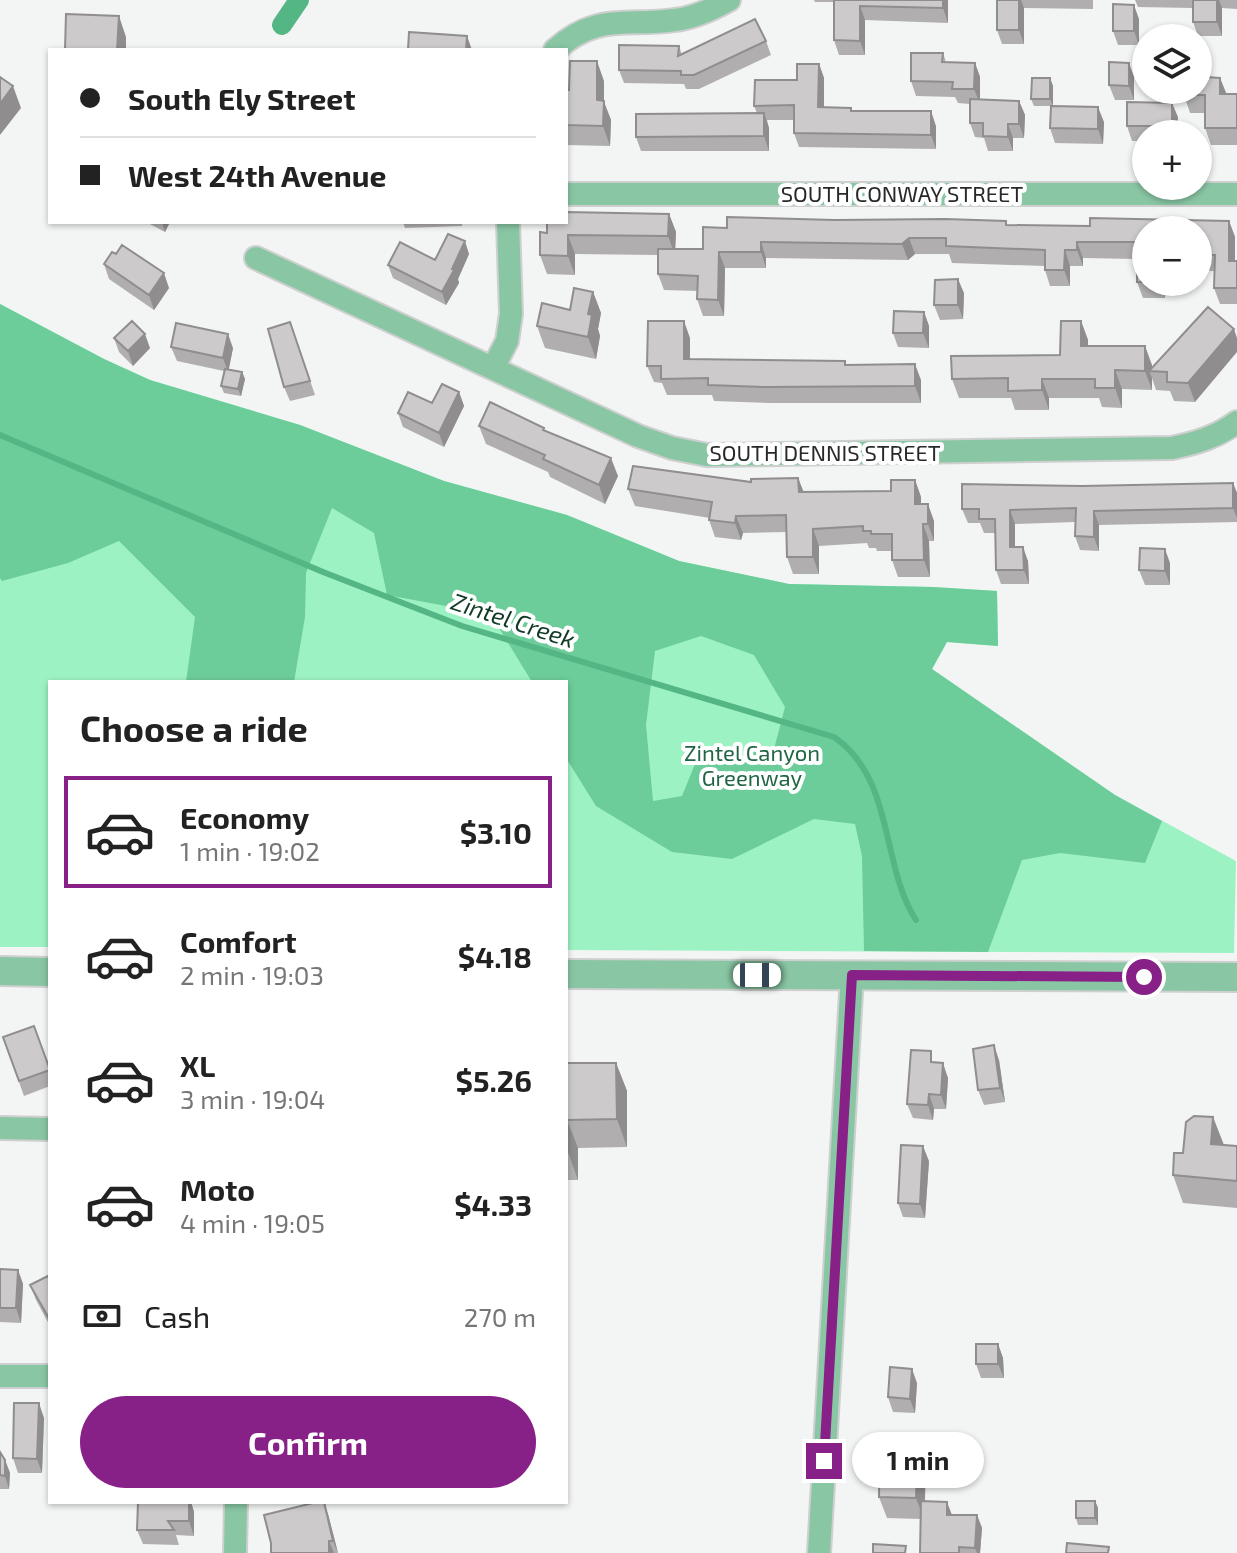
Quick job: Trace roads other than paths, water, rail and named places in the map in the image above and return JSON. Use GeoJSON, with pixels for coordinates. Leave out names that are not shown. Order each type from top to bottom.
{"type":"FeatureCollection","features":[{"type":"Feature","properties":{"kind":"street"},"geometry":{"type":"LineString","coordinates":[[558,48],[583,30],[611,22],[676,20],[702,13],[729,0]]}},
{"type":"Feature","properties":{"kind":"street","name":"SOUTH CONWAY STREET"},"geometry":{"type":"LineString","coordinates":[[568,194],[1237,194]]}},
{"type":"Feature","properties":{"kind":"street"},"geometry":{"type":"LineString","coordinates":[[493,368],[507,341],[511,314],[508,224]]}},
{"type":"Feature","properties":{"kind":"street","name":"SOUTH DENNIS STREET"},"geometry":{"type":"LineString","coordinates":[[256,258],[638,436],[672,448],[707,455],[1172,448],[1197,443],[1237,422]]}},
{"type":"Feature","properties":{"kind":"street"},"geometry":{"type":"LineString","coordinates":[[0,971],[48,972]]}},
{"type":"Feature","properties":{"kind":"street"},"geometry":{"type":"LineString","coordinates":[[568,974],[1237,977]]}},
{"type":"Feature","properties":{"kind":"street"},"geometry":{"type":"LineString","coordinates":[[819,1553],[852,975]]}},
{"type":"Feature","properties":{"kind":"street"},"geometry":{"type":"LineString","coordinates":[[0,1128],[48,1129]]}},
{"type":"Feature","properties":{"kind":"street"},"geometry":{"type":"LineString","coordinates":[[0,1376],[48,1376]]}},
{"type":"Feature","properties":{"kind":"street"},"geometry":{"type":"LineString","coordinates":[[235,1553],[236,1504]]}},
{"type":"Feature","properties":{"kind":"waterway"},"geometry":{"type":"LineString","coordinates":[[282,25],[299,0]]}},
{"type":"Feature","properties":{"kind":"waterway","name":"Zintel Creek"},"geometry":{"type":"LineString","coordinates":[[0,435],[323,572],[462,626],[834,737],[854,755],[867,775],[877,799],[905,898],[916,920]]}},
{"type":"Feature","properties":{"kind":"park label","name":"Zintel Canyon Greenway"},"geometry":{"type":"Point","coordinates":[752,766]}}]}
